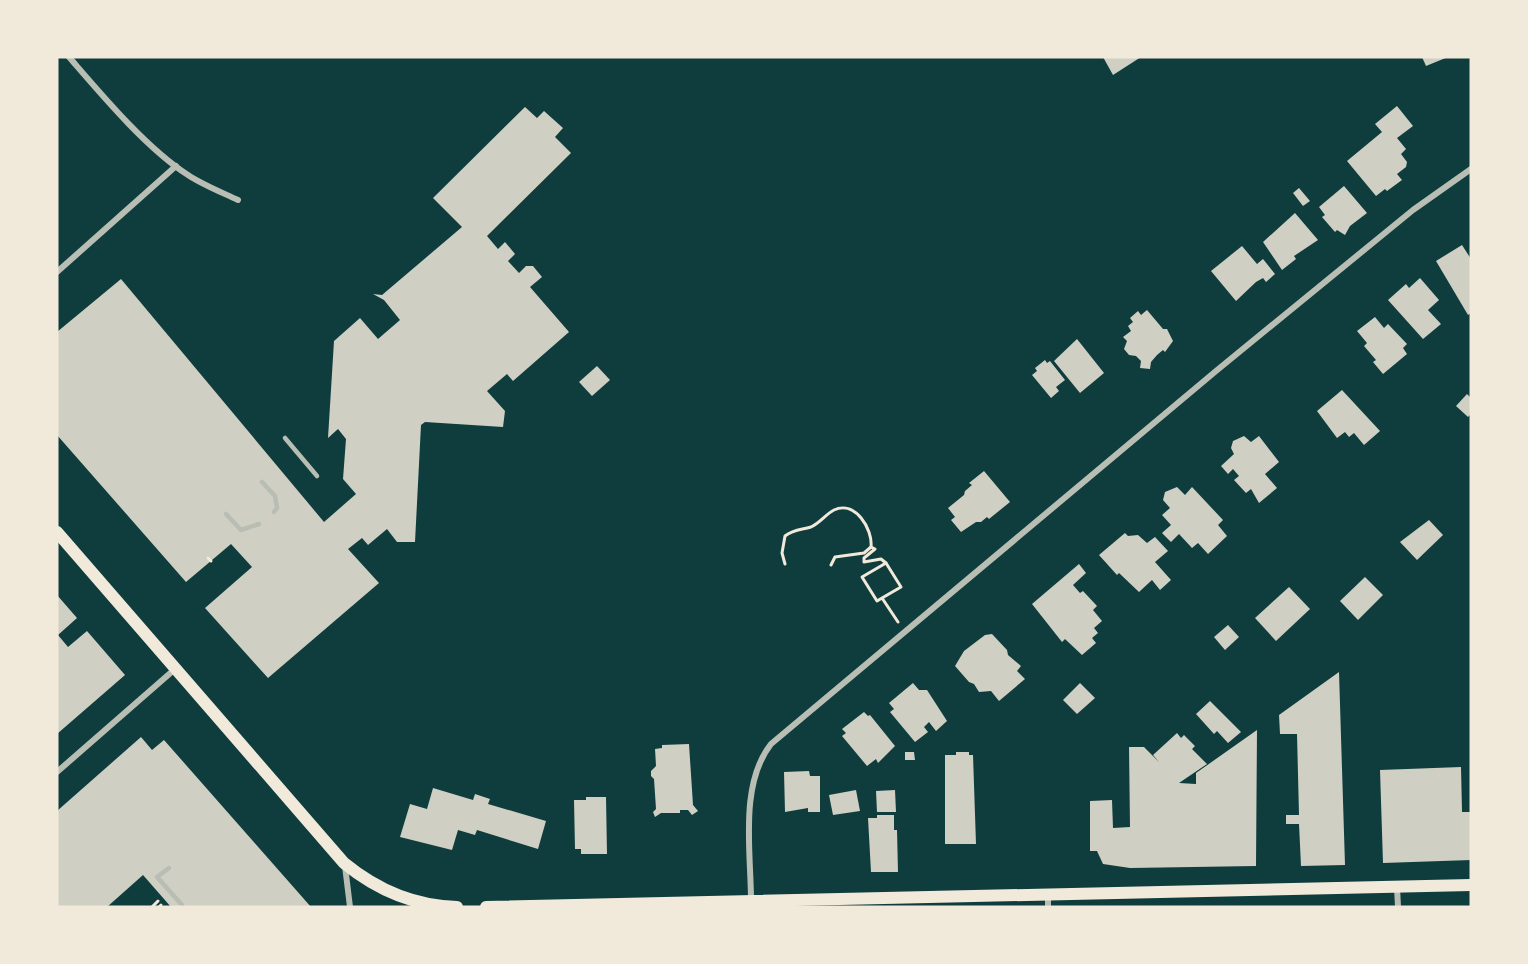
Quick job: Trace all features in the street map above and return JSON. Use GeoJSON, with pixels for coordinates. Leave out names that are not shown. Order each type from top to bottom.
{"type":"FeatureCollection","features":[{"type":"Feature","properties":{"kind":"main road"},"geometry":{"type":"LineString","coordinates":[[57,532],[344,863],[373,884],[402,898],[433,906],[457,907]]}},
{"type":"Feature","properties":{"kind":"main road"},"geometry":{"type":"LineString","coordinates":[[486,907],[1471,885]]}},
{"type":"Feature","properties":{"kind":"street"},"geometry":{"type":"LineString","coordinates":[[69,57],[114,109],[176,166],[199,181],[238,200]]}},
{"type":"Feature","properties":{"kind":"street"},"geometry":{"type":"LineString","coordinates":[[57,272],[176,166]]}},
{"type":"Feature","properties":{"kind":"street"},"geometry":{"type":"LineString","coordinates":[[751,901],[752,795],[759,764],[771,744],[1244,348],[1413,210],[1471,169]]}},
{"type":"Feature","properties":{"kind":"street"},"geometry":{"type":"LineString","coordinates":[[57,772],[175,669]]}},
{"type":"Feature","properties":{"kind":"street"},"geometry":{"type":"LineString","coordinates":[[344,863],[350,907]]}},
{"type":"Feature","properties":{"kind":"street"},"geometry":{"type":"LineString","coordinates":[[1397,886],[1398,907]]}},
{"type":"Feature","properties":{"kind":"street"},"geometry":{"type":"LineString","coordinates":[[1048,894],[1048,907]]}},
{"type":"Feature","properties":{"kind":"lane"},"geometry":{"type":"LineString","coordinates":[[285,438],[317,476]]}},
{"type":"Feature","properties":{"kind":"lane"},"geometry":{"type":"LineString","coordinates":[[262,482],[275,496],[277,508],[274,512]]}},
{"type":"Feature","properties":{"kind":"lane"},"geometry":{"type":"LineString","coordinates":[[226,514],[241,530],[259,524]]}},
{"type":"Feature","properties":{"kind":"lane"},"geometry":{"type":"LineString","coordinates":[[169,868],[157,877],[182,905]]}},
{"type":"Feature","properties":{"kind":"path"},"geometry":{"type":"LineString","coordinates":[[785,564],[782,553],[785,536],[794,529],[813,526],[838,506],[853,511],[871,532],[871,546],[875,549],[864,558],[864,562],[881,558],[886,563],[901,587],[877,601],[862,577],[886,563]]}},
{"type":"Feature","properties":{"kind":"path"},"geometry":{"type":"LineString","coordinates":[[831,565],[835,557],[864,553],[871,546]]}},
{"type":"Feature","properties":{"kind":"path"},"geometry":{"type":"LineString","coordinates":[[882,598],[890,612]]}},
{"type":"Feature","properties":{"kind":"path"},"geometry":{"type":"LineString","coordinates":[[152,907],[160,904]]}},
{"type":"Feature","properties":{"kind":"building"},"geometry":{"type":"Polygon","coordinates":[[[1103,57],[1141,57],[1113,75],[1103,57]]]}},
{"type":"Feature","properties":{"kind":"building"},"geometry":{"type":"Polygon","coordinates":[[[1422,57],[1448,57],[1426,66],[1422,57]]]}},
{"type":"Feature","properties":{"kind":"building"},"geometry":{"type":"Polygon","coordinates":[[[1397,106],[1413,126],[1397,138],[1406,149],[1401,154],[1407,162],[1406,167],[1397,174],[1402,180],[1376,196],[1347,161],[1382,132],[1375,124],[1397,106]]]}},
{"type":"Feature","properties":{"kind":"building"},"geometry":{"type":"Polygon","coordinates":[[[525,107],[537,118],[544,111],[563,128],[555,137],[571,153],[487,236],[498,249],[505,242],[515,254],[508,261],[519,273],[526,266],[533,266],[542,277],[530,287],[569,332],[513,381],[507,374],[487,391],[505,411],[503,427],[425,422],[421,425],[415,542],[397,542],[387,529],[368,545],[362,538],[348,549],[379,583],[268,678],[205,608],[252,567],[231,544],[186,582],[57,435],[57,332],[121,279],[324,522],[356,494],[343,479],[346,439],[338,429],[328,438],[334,341],[360,318],[378,339],[400,320],[384,300],[373,294],[382,295],[462,227],[433,198],[525,107]]]}},
{"type":"Feature","properties":{"kind":"building"},"geometry":{"type":"Polygon","coordinates":[[[1344,186],[1367,213],[1350,226],[1345,235],[1337,230],[1335,232],[1322,217],[1325,215],[1319,207],[1344,186]]]}},
{"type":"Feature","properties":{"kind":"building"},"geometry":{"type":"Polygon","coordinates":[[[1299,188],[1310,201],[1303,206],[1293,193],[1299,188]]]}},
{"type":"Feature","properties":{"kind":"building"},"geometry":{"type":"Polygon","coordinates":[[[1295,213],[1318,240],[1294,256],[1296,259],[1282,270],[1263,242],[1295,213]]]}},
{"type":"Feature","properties":{"kind":"building"},"geometry":{"type":"Polygon","coordinates":[[[1462,245],[1471,259],[1471,313],[1468,315],[1436,261],[1462,245]]]}},
{"type":"Feature","properties":{"kind":"building"},"geometry":{"type":"Polygon","coordinates":[[[1242,246],[1257,264],[1263,259],[1275,274],[1266,282],[1263,278],[1256,282],[1236,301],[1211,271],[1242,246]]]}},
{"type":"Feature","properties":{"kind":"building"},"geometry":{"type":"Polygon","coordinates":[[[1420,278],[1439,300],[1428,310],[1441,324],[1423,339],[1388,300],[1406,284],[1409,288],[1420,278]]]}},
{"type":"Feature","properties":{"kind":"building"},"geometry":{"type":"Polygon","coordinates":[[[1147,310],[1163,329],[1167,329],[1173,341],[1165,352],[1163,350],[1151,362],[1150,369],[1140,368],[1141,361],[1136,356],[1129,355],[1124,349],[1127,341],[1123,337],[1131,331],[1128,326],[1133,322],[1130,318],[1138,311],[1141,315],[1147,310]]]}},
{"type":"Feature","properties":{"kind":"building"},"geometry":{"type":"Polygon","coordinates":[[[1375,317],[1384,328],[1388,324],[1407,344],[1403,348],[1407,354],[1383,374],[1373,362],[1376,360],[1364,346],[1367,343],[1357,331],[1375,317]]]}},
{"type":"Feature","properties":{"kind":"building"},"geometry":{"type":"Polygon","coordinates":[[[1077,339],[1104,373],[1080,393],[1054,361],[1077,339]]]}},
{"type":"Feature","properties":{"kind":"building"},"geometry":{"type":"Polygon","coordinates":[[[1045,360],[1047,363],[1050,361],[1065,380],[1056,387],[1059,391],[1051,398],[1032,375],[1037,371],[1035,368],[1045,360]]]}},
{"type":"Feature","properties":{"kind":"building"},"geometry":{"type":"Polygon","coordinates":[[[597,366],[610,380],[592,396],[579,382],[597,366]]]}},
{"type":"Feature","properties":{"kind":"building"},"geometry":{"type":"Polygon","coordinates":[[[1342,390],[1380,431],[1364,445],[1354,433],[1349,437],[1345,432],[1337,438],[1317,411],[1342,390]]]}},
{"type":"Feature","properties":{"kind":"building"},"geometry":{"type":"Polygon","coordinates":[[[1467,394],[1471,398],[1471,414],[1468,417],[1456,406],[1467,394]]]}},
{"type":"Feature","properties":{"kind":"building"},"geometry":{"type":"Polygon","coordinates":[[[1244,436],[1251,442],[1259,436],[1279,462],[1265,474],[1277,488],[1259,503],[1251,489],[1246,493],[1234,480],[1239,476],[1233,469],[1228,474],[1221,466],[1234,454],[1231,448],[1233,441],[1244,436]]]}},
{"type":"Feature","properties":{"kind":"building"},"geometry":{"type":"Polygon","coordinates":[[[984,471],[1010,502],[989,519],[987,517],[981,522],[976,522],[961,532],[951,520],[955,517],[948,508],[964,495],[972,485],[969,483],[984,471]]]}},
{"type":"Feature","properties":{"kind":"building"},"geometry":{"type":"Polygon","coordinates":[[[1177,487],[1185,495],[1192,487],[1223,520],[1218,525],[1227,536],[1208,554],[1198,543],[1192,548],[1179,534],[1171,542],[1162,533],[1171,525],[1162,515],[1170,508],[1163,500],[1165,492],[1177,487]]]}},
{"type":"Feature","properties":{"kind":"building"},"geometry":{"type":"Polygon","coordinates":[[[1429,520],[1443,535],[1417,560],[1400,542],[1429,520]]]}},
{"type":"Feature","properties":{"kind":"building"},"geometry":{"type":"Polygon","coordinates":[[[1125,533],[1128,536],[1138,535],[1147,543],[1155,537],[1168,551],[1155,562],[1171,580],[1160,590],[1152,580],[1139,592],[1119,573],[1117,575],[1099,555],[1125,533]]]}},
{"type":"Feature","properties":{"kind":"building"},"geometry":{"type":"Polygon","coordinates":[[[1079,564],[1086,573],[1073,585],[1080,593],[1083,591],[1097,606],[1093,610],[1102,621],[1094,628],[1098,633],[1092,638],[1096,643],[1082,655],[1065,639],[1062,642],[1032,604],[1079,564]]]}},
{"type":"Feature","properties":{"kind":"building"},"geometry":{"type":"Polygon","coordinates":[[[1365,577],[1383,595],[1358,620],[1340,601],[1365,577]]]}},
{"type":"Feature","properties":{"kind":"building"},"geometry":{"type":"Polygon","coordinates":[[[1289,587],[1310,609],[1276,641],[1255,618],[1289,587]]]}},
{"type":"Feature","properties":{"kind":"building"},"geometry":{"type":"Polygon","coordinates":[[[57,595],[77,618],[58,635],[68,647],[87,631],[125,675],[57,734],[57,595]]]}},
{"type":"Feature","properties":{"kind":"building"},"geometry":{"type":"Polygon","coordinates":[[[1228,625],[1239,637],[1225,650],[1214,637],[1228,625]]]}},
{"type":"Feature","properties":{"kind":"building"},"geometry":{"type":"Polygon","coordinates":[[[992,634],[1007,650],[1008,655],[1021,666],[1017,671],[1025,679],[999,701],[991,691],[979,692],[955,666],[964,651],[985,635],[992,634]]]}},
{"type":"Feature","properties":{"kind":"building"},"geometry":{"type":"Polygon","coordinates":[[[1339,672],[1345,865],[1301,866],[1299,824],[1286,824],[1286,815],[1299,815],[1297,734],[1280,734],[1279,715],[1339,672]]]}},
{"type":"Feature","properties":{"kind":"building"},"geometry":{"type":"Polygon","coordinates":[[[913,683],[919,690],[927,690],[947,721],[936,731],[929,722],[924,727],[928,732],[915,742],[890,712],[894,709],[889,703],[913,683]]]}},
{"type":"Feature","properties":{"kind":"building"},"geometry":{"type":"Polygon","coordinates":[[[1080,683],[1095,698],[1077,714],[1063,700],[1080,683]]]}},
{"type":"Feature","properties":{"kind":"building"},"geometry":{"type":"Polygon","coordinates":[[[1210,701],[1241,732],[1228,743],[1217,731],[1214,734],[1196,714],[1210,701]]]}},
{"type":"Feature","properties":{"kind":"building"},"geometry":{"type":"Polygon","coordinates":[[[864,712],[870,715],[895,746],[878,763],[876,759],[867,766],[842,736],[846,733],[842,729],[864,712]]]}},
{"type":"Feature","properties":{"kind":"building"},"geometry":{"type":"Polygon","coordinates":[[[1257,730],[1256,866],[1130,868],[1103,864],[1097,851],[1090,851],[1090,801],[1112,800],[1113,828],[1130,827],[1129,747],[1144,747],[1159,762],[1153,755],[1177,733],[1181,738],[1184,735],[1195,746],[1192,749],[1207,764],[1179,783],[1196,784],[1196,773],[1257,730]]]}},
{"type":"Feature","properties":{"kind":"building"},"geometry":{"type":"Polygon","coordinates":[[[141,737],[152,750],[164,740],[311,907],[171,907],[143,875],[107,907],[57,907],[57,811],[141,737]]]}},
{"type":"Feature","properties":{"kind":"building"},"geometry":{"type":"Polygon","coordinates":[[[689,744],[693,805],[698,811],[692,815],[688,810],[680,810],[680,813],[661,813],[655,817],[653,812],[656,809],[654,779],[651,771],[656,766],[655,749],[662,748],[662,745],[689,744]]]}},
{"type":"Feature","properties":{"kind":"building"},"geometry":{"type":"Polygon","coordinates":[[[905,752],[914,752],[915,760],[905,760],[905,752]]]}},
{"type":"Feature","properties":{"kind":"building"},"geometry":{"type":"Polygon","coordinates":[[[956,752],[969,752],[969,755],[973,755],[976,844],[945,844],[945,755],[956,755],[956,752]]]}},
{"type":"Feature","properties":{"kind":"building"},"geometry":{"type":"Polygon","coordinates":[[[1461,767],[1462,812],[1471,812],[1471,860],[1383,863],[1380,770],[1461,767]]]}},
{"type":"Feature","properties":{"kind":"building"},"geometry":{"type":"Polygon","coordinates":[[[809,771],[810,776],[820,776],[820,812],[808,812],[808,808],[785,812],[784,772],[809,771]]]}},
{"type":"Feature","properties":{"kind":"building"},"geometry":{"type":"Polygon","coordinates":[[[433,788],[473,800],[475,794],[490,799],[488,804],[546,821],[538,849],[477,830],[475,835],[458,830],[452,850],[400,837],[410,804],[427,809],[433,788]]]}},
{"type":"Feature","properties":{"kind":"building"},"geometry":{"type":"Polygon","coordinates":[[[856,790],[860,811],[833,815],[829,795],[856,790]]]}},
{"type":"Feature","properties":{"kind":"building"},"geometry":{"type":"Polygon","coordinates":[[[895,790],[896,812],[877,812],[876,791],[895,790]]]}},
{"type":"Feature","properties":{"kind":"building"},"geometry":{"type":"Polygon","coordinates":[[[586,797],[606,797],[607,854],[581,854],[581,849],[575,849],[574,800],[586,800],[586,797]]]}},
{"type":"Feature","properties":{"kind":"building"},"geometry":{"type":"Polygon","coordinates":[[[877,815],[894,815],[894,830],[897,830],[898,872],[871,872],[868,818],[877,818],[877,815]]]}}]}
